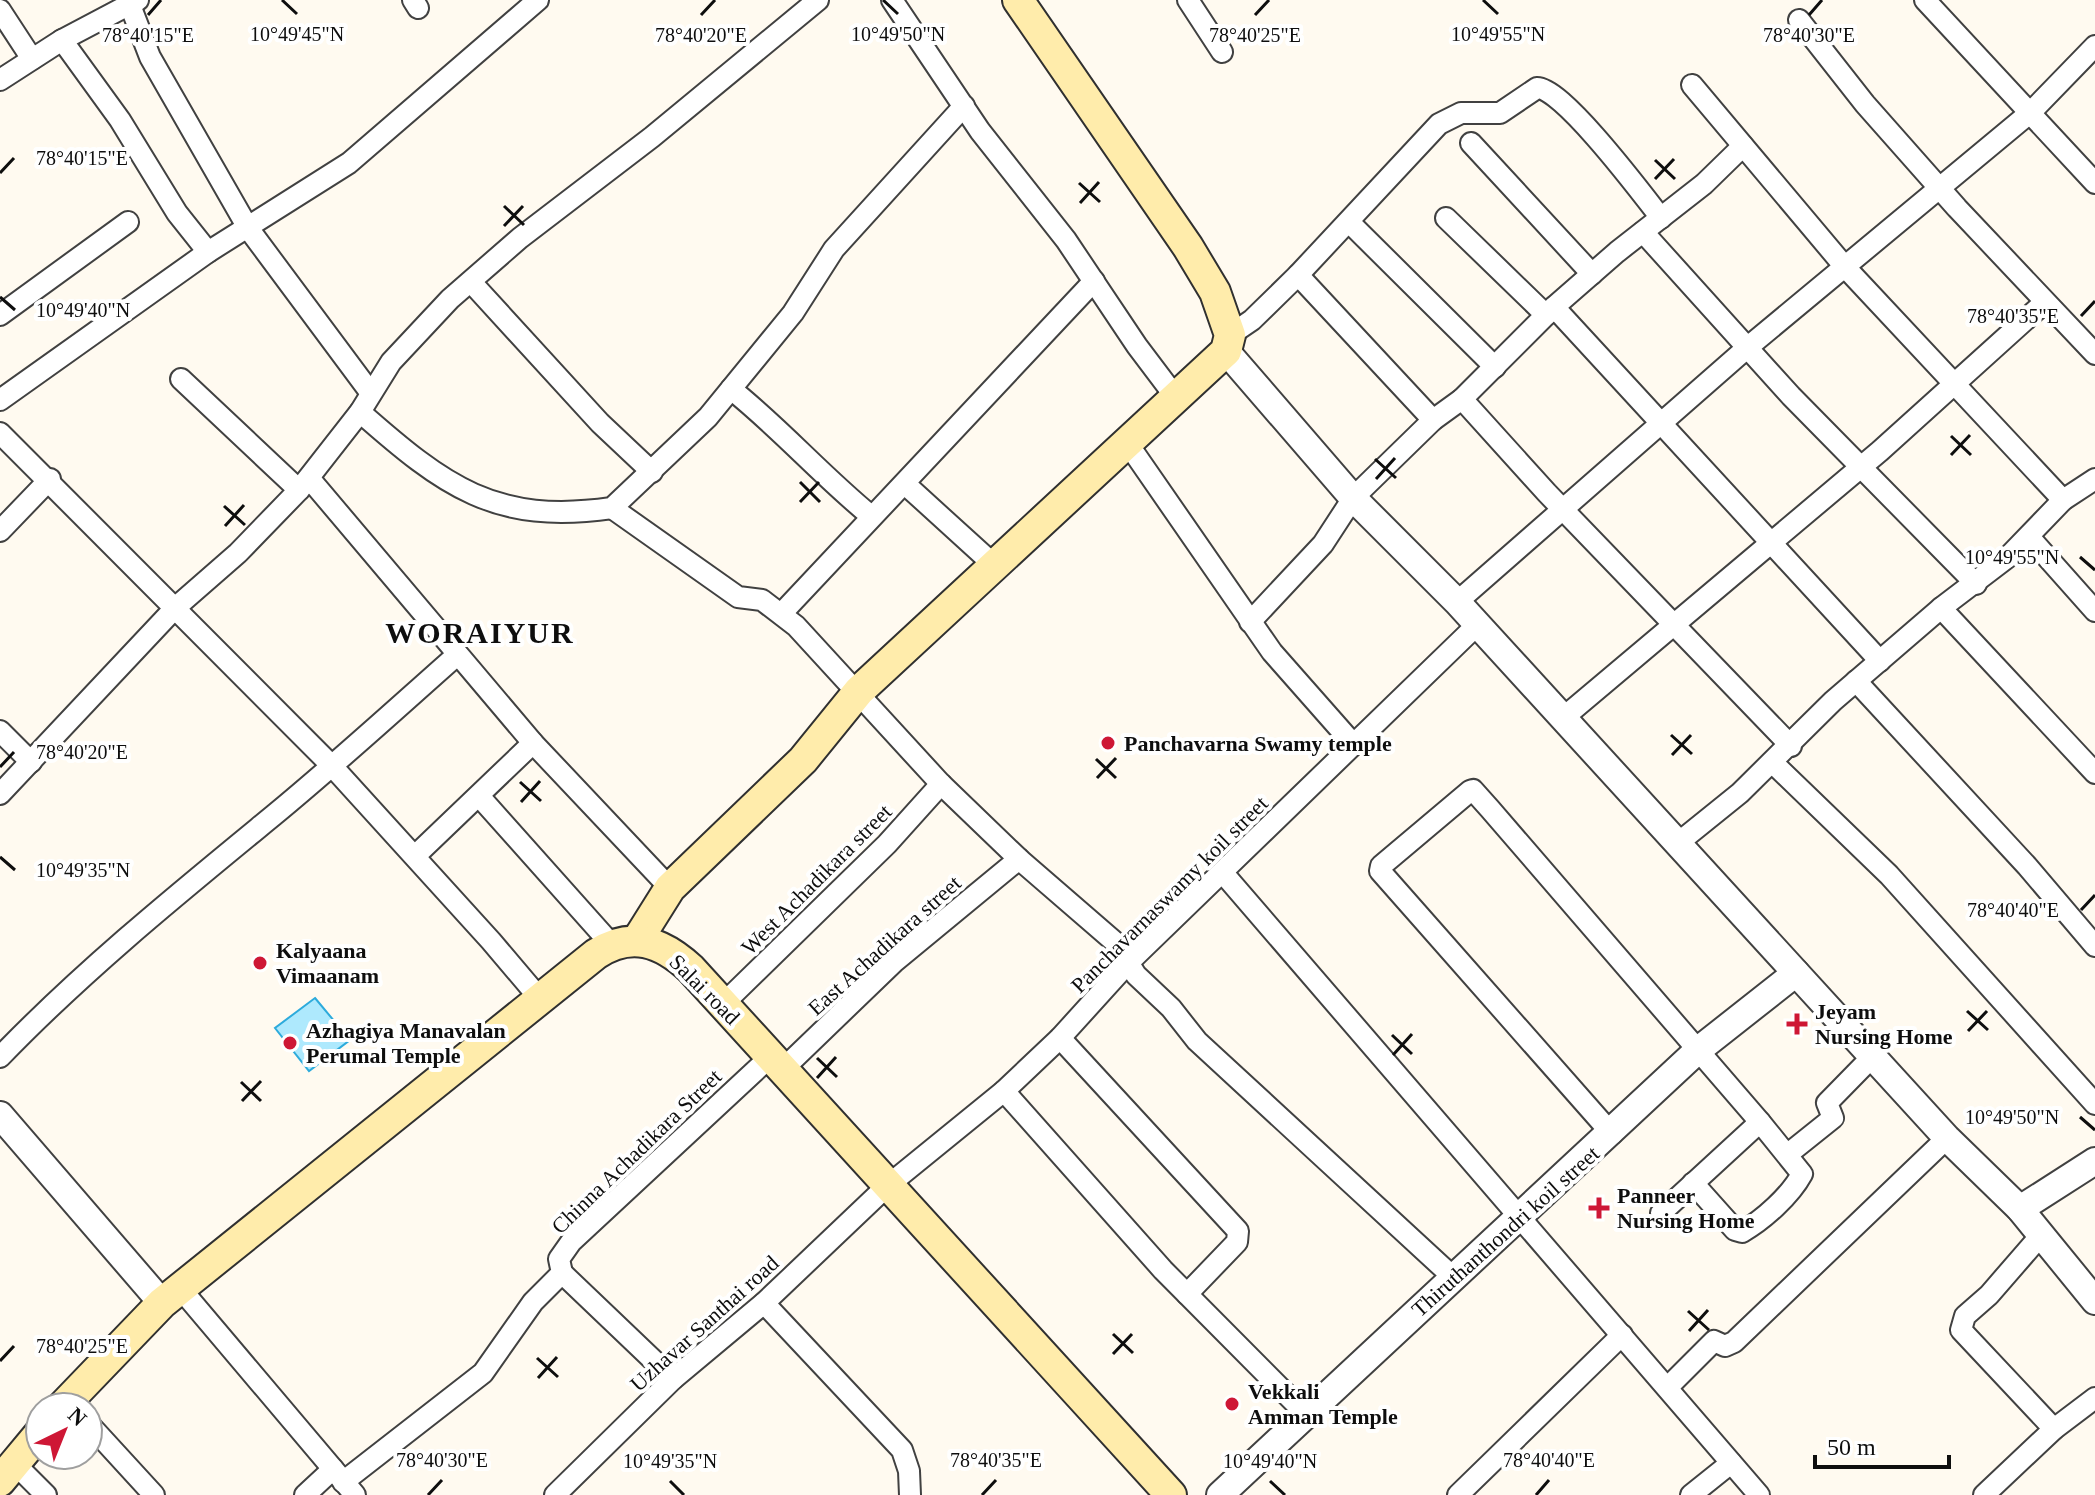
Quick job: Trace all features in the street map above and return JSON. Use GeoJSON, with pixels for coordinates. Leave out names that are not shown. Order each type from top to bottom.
{"type":"FeatureCollection","features":[{"type":"Feature","properties":{"kind":"main road"},"geometry":{"type":"LineString","coordinates":[[89,1391],[171,1296],[541,1000],[624,942],[670,888],[803,760],[859,691],[993,564],[1177,399],[1228,343],[1215,292],[1172,221],[1018,0]]}},
{"type":"Feature","properties":{"kind":"main road","name":"Salai road"},"geometry":{"type":"LineString","coordinates":[[624,942],[679,958],[1171,1495]]}},
{"type":"Feature","properties":{"kind":"main road"},"geometry":{"type":"LineString","coordinates":[[7,1472],[24,1452]]}},
{"type":"Feature","properties":{"kind":"street"},"geometry":{"type":"LineString","coordinates":[[0,400],[208,252],[349,163],[538,0]]}},
{"type":"Feature","properties":{"kind":"street"},"geometry":{"type":"LineString","coordinates":[[0,794],[175,608],[238,553],[304,484],[360,412],[391,362],[471,282],[818,0]]}},
{"type":"Feature","properties":{"kind":"street"},"geometry":{"type":"LineString","coordinates":[[1188,0],[1222,52]]}},
{"type":"Feature","properties":{"kind":"street"},"geometry":{"type":"LineString","coordinates":[[1925,0],[2095,183]]}},
{"type":"Feature","properties":{"kind":"street"},"geometry":{"type":"LineString","coordinates":[[895,1],[964,106],[1177,399]]}},
{"type":"Feature","properties":{"kind":"street"},"geometry":{"type":"LineString","coordinates":[[0,80],[62,40],[134,3],[150,57],[248,228],[370,392]]}},
{"type":"Feature","properties":{"kind":"street"},"geometry":{"type":"LineString","coordinates":[[0,10],[32,59]]}},
{"type":"Feature","properties":{"kind":"street"},"geometry":{"type":"LineString","coordinates":[[1799,20],[1865,104],[2095,354]]}},
{"type":"Feature","properties":{"kind":"street"},"geometry":{"type":"LineString","coordinates":[[62,40],[120,120],[177,213],[208,252]]}},
{"type":"Feature","properties":{"kind":"street"},"geometry":{"type":"LineString","coordinates":[[1457,602],[1748,347],[2031,112],[2095,46]]}},
{"type":"Feature","properties":{"kind":"street"},"geometry":{"type":"LineString","coordinates":[[1692,85],[1845,267],[2063,500]]}},
{"type":"Feature","properties":{"kind":"street"},"geometry":{"type":"LineString","coordinates":[[1661,218],[1593,134],[1543,88],[1537,88],[1500,113],[1449,117],[1298,275],[1228,343],[1353,498],[1457,602],[1947,1138],[2020,1209],[2095,1301]]}},
{"type":"Feature","properties":{"kind":"street"},"geometry":{"type":"LineString","coordinates":[[360,412],[412,458],[443,480],[489,503],[537,513],[612,508],[652,472],[731,389],[793,313],[834,249],[964,106]]}},
{"type":"Feature","properties":{"kind":"street"},"geometry":{"type":"LineString","coordinates":[[1471,143],[1592,274]]}},
{"type":"Feature","properties":{"kind":"street"},"geometry":{"type":"LineString","coordinates":[[1250,622],[1323,544],[1353,498],[1433,420],[1462,399],[1550,311],[1743,146]]}},
{"type":"Feature","properties":{"kind":"street"},"geometry":{"type":"LineString","coordinates":[[1446,218],[1550,311],[1661,423],[1880,661]]}},
{"type":"Feature","properties":{"kind":"street"},"geometry":{"type":"LineString","coordinates":[[0,315],[128,222]]}},
{"type":"Feature","properties":{"kind":"street"},"geometry":{"type":"LineString","coordinates":[[1349,222],[1495,367]]}},
{"type":"Feature","properties":{"kind":"street"},"geometry":{"type":"LineString","coordinates":[[1643,232],[1858,467],[1976,584]]}},
{"type":"Feature","properties":{"kind":"street"},"geometry":{"type":"LineString","coordinates":[[1298,275],[1433,420]]}},
{"type":"Feature","properties":{"kind":"street"},"geometry":{"type":"LineString","coordinates":[[782,613],[1094,281]]}},
{"type":"Feature","properties":{"kind":"street"},"geometry":{"type":"LineString","coordinates":[[471,282],[600,423],[652,472]]}},
{"type":"Feature","properties":{"kind":"street"},"geometry":{"type":"LineString","coordinates":[[1563,718],[1771,544],[2045,302]]}},
{"type":"Feature","properties":{"kind":"street"},"geometry":{"type":"LineString","coordinates":[[181,379],[304,484],[533,743],[670,888]]}},
{"type":"Feature","properties":{"kind":"street"},"geometry":{"type":"LineString","coordinates":[[731,389],[871,516]]}},
{"type":"Feature","properties":{"kind":"street"},"geometry":{"type":"LineString","coordinates":[[1462,399],[1791,746]]}},
{"type":"Feature","properties":{"kind":"street"},"geometry":{"type":"LineString","coordinates":[[0,433],[50,479],[332,766],[541,1000]]}},
{"type":"Feature","properties":{"kind":"street"},"geometry":{"type":"LineString","coordinates":[[1128,444],[1272,652],[1354,745]]}},
{"type":"Feature","properties":{"kind":"street"},"geometry":{"type":"LineString","coordinates":[[0,531],[50,479]]}},
{"type":"Feature","properties":{"kind":"street"},"geometry":{"type":"LineString","coordinates":[[1678,843],[1791,746],[1856,681],[1941,608],[1976,584],[2030,538],[2063,500],[2095,479]]}},
{"type":"Feature","properties":{"kind":"street"},"geometry":{"type":"LineString","coordinates":[[905,484],[993,564]]}},
{"type":"Feature","properties":{"kind":"street"},"geometry":{"type":"LineString","coordinates":[[612,508],[738,597],[758,599],[782,613],[859,691],[941,784],[1019,859],[1116,943],[1128,963],[1197,1041],[1453,1277]]}},
{"type":"Feature","properties":{"kind":"street"},"geometry":{"type":"LineString","coordinates":[[2030,538],[2095,611]]}},
{"type":"Feature","properties":{"kind":"street"},"geometry":{"type":"LineString","coordinates":[[1941,608],[2095,773]]}},
{"type":"Feature","properties":{"kind":"street","name":"Panchavarnaswamy koil street"},"geometry":{"type":"LineString","coordinates":[[886,1187],[1004,1091],[1060,1038],[1128,963],[1477,625]]}},
{"type":"Feature","properties":{"kind":"street"},"geometry":{"type":"LineString","coordinates":[[0,1057],[47,1008],[181,890],[332,766],[457,655]]}},
{"type":"Feature","properties":{"kind":"street"},"geometry":{"type":"LineString","coordinates":[[1856,681],[2027,866],[2095,946]]}},
{"type":"Feature","properties":{"kind":"street"},"geometry":{"type":"LineString","coordinates":[[0,731],[31,762]]}},
{"type":"Feature","properties":{"kind":"street"},"geometry":{"type":"LineString","coordinates":[[415,856],[533,743]]}},
{"type":"Feature","properties":{"kind":"street"},"geometry":{"type":"LineString","coordinates":[[1772,762],[1889,875],[2095,1104]]}},
{"type":"Feature","properties":{"kind":"street","name":"West Achadikara street"},"geometry":{"type":"LineString","coordinates":[[722,1005],[887,844],[941,784]]}},
{"type":"Feature","properties":{"kind":"street"},"geometry":{"type":"LineString","coordinates":[[1612,1134],[1385,876],[1381,866],[1473,790],[1802,1174],[1796,1185],[1742,1232],[1735,1230],[1693,1183]]}},
{"type":"Feature","properties":{"kind":"street"},"geometry":{"type":"LineString","coordinates":[[479,796],[624,942]]}},
{"type":"Feature","properties":{"kind":"street","name":"East Achadikara street"},"geometry":{"type":"LineString","coordinates":[[776,1063],[1019,859]]}},
{"type":"Feature","properties":{"kind":"street"},"geometry":{"type":"LineString","coordinates":[[1223,873],[1759,1495]]}},
{"type":"Feature","properties":{"kind":"street","name":"Thiruthanthondri koil street"},"geometry":{"type":"LineString","coordinates":[[1220,1495],[1519,1215],[1612,1134],[1697,1051],[1796,973]]}},
{"type":"Feature","properties":{"kind":"street"},"geometry":{"type":"LineString","coordinates":[[1060,1038],[1238,1231],[1237,1242],[1187,1294]]}},
{"type":"Feature","properties":{"kind":"street"},"geometry":{"type":"LineString","coordinates":[[1788,1154],[1833,1118],[1827,1103],[1872,1057]]}},
{"type":"Feature","properties":{"kind":"street","name":"Chinna Achadikara Street"},"geometry":{"type":"LineString","coordinates":[[305,1495],[343,1482],[483,1373],[533,1302],[562,1273],[559,1259],[571,1242],[776,1063]]}},
{"type":"Feature","properties":{"kind":"street"},"geometry":{"type":"LineString","coordinates":[[1004,1091],[1187,1294],[1307,1415]]}},
{"type":"Feature","properties":{"kind":"street"},"geometry":{"type":"LineString","coordinates":[[0,1115],[343,1482]]}},
{"type":"Feature","properties":{"kind":"street"},"geometry":{"type":"LineString","coordinates":[[1661,1213],[1760,1122]]}},
{"type":"Feature","properties":{"kind":"street"},"geometry":{"type":"LineString","coordinates":[[1668,1387],[1714,1341],[1725,1346],[1734,1342],[1947,1138]]}},
{"type":"Feature","properties":{"kind":"street"},"geometry":{"type":"LineString","coordinates":[[2020,1209],[2095,1161]]}},
{"type":"Feature","properties":{"kind":"street","name":"Uzhavar Santhai road"},"geometry":{"type":"LineString","coordinates":[[567,1491],[673,1379],[764,1303],[886,1187]]}},
{"type":"Feature","properties":{"kind":"street"},"geometry":{"type":"LineString","coordinates":[[2041,1235],[1989,1295],[1965,1316],[1961,1330],[2054,1429]]}},
{"type":"Feature","properties":{"kind":"street"},"geometry":{"type":"LineString","coordinates":[[562,1273],[673,1379]]}},
{"type":"Feature","properties":{"kind":"street"},"geometry":{"type":"LineString","coordinates":[[764,1303],[902,1450],[909,1471],[910,1495]]}},
{"type":"Feature","properties":{"kind":"street"},"geometry":{"type":"LineString","coordinates":[[1458,1495],[1622,1335]]}},
{"type":"Feature","properties":{"kind":"street"},"geometry":{"type":"LineString","coordinates":[[1984,1495],[2054,1429],[2095,1398]]}},
{"type":"Feature","properties":{"kind":"street"},"geometry":{"type":"LineString","coordinates":[[104,1442],[154,1495]]}},
{"type":"Feature","properties":{"kind":"street"},"geometry":{"type":"LineString","coordinates":[[1691,1495],[1731,1463]]}},
{"type":"Feature","properties":{"kind":"street"},"geometry":{"type":"LineString","coordinates":[[7,1472],[46,1495]]}},
{"type":"Feature","properties":{"kind":"water"},"geometry":{"type":"Polygon","coordinates":[[[315,998],[350,1040],[309,1071],[275,1028],[315,998]]]}},
{"type":"Feature","properties":{"kind":"place","name":"Panchavarna Swamy temple"},"geometry":{"type":"Point","coordinates":[1108,743]}},
{"type":"Feature","properties":{"kind":"place","name":"Kalyaana Vimaanam"},"geometry":{"type":"Point","coordinates":[260,963]}},
{"type":"Feature","properties":{"kind":"place","name":"Jeyam Nursing Home"},"geometry":{"type":"Point","coordinates":[1797,1024]}},
{"type":"Feature","properties":{"kind":"place","name":"Azhagiya Manavalan Perumal Temple"},"geometry":{"type":"Point","coordinates":[290,1043]}},
{"type":"Feature","properties":{"kind":"place","name":"Panneer Nursing Home"},"geometry":{"type":"Point","coordinates":[1599,1208]}},
{"type":"Feature","properties":{"kind":"place","name":"Vekkali Amman Temple"},"geometry":{"type":"Point","coordinates":[1232,1404]}},
{"type":"Feature","properties":{"kind":"district","name":"WORAIYUR"},"geometry":{"type":"Point","coordinates":[480,633]}}]}
